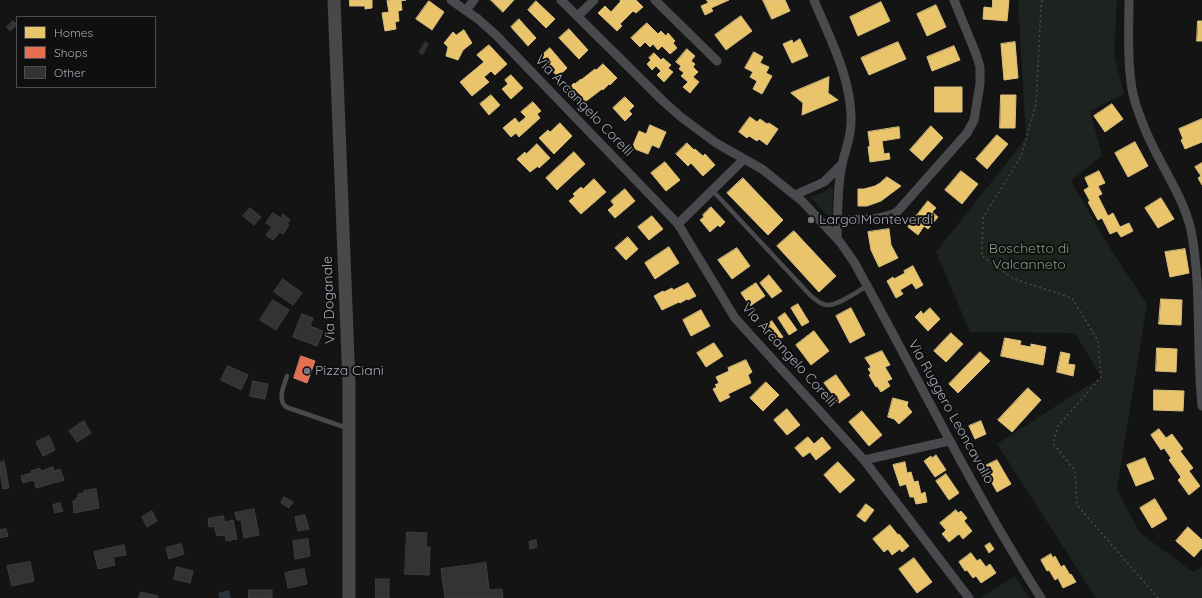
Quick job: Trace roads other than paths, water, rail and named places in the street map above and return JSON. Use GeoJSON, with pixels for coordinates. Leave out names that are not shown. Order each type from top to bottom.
{"type":"FeatureCollection","features":[{"type":"Feature","properties":{"kind":"main road","name":"Via Doganale"},"geometry":{"type":"LineString","coordinates":[[334,0],[349,384],[349,598]]}},
{"type":"Feature","properties":{"kind":"street","name":"Via Arcangelo Corelli"},"geometry":{"type":"LineString","coordinates":[[451,0],[466,10],[496,35],[678,224],[735,318],[864,460],[969,598]]}},
{"type":"Feature","properties":{"kind":"street"},"geometry":{"type":"LineString","coordinates":[[466,10],[474,0]]}},
{"type":"Feature","properties":{"kind":"street","name":"Via Ruggero Leoncavallo"},"geometry":{"type":"LineString","coordinates":[[561,0],[681,117],[712,140],[765,172],[795,195],[837,238],[851,256],[950,441],[1016,558],[1041,598]]}},
{"type":"Feature","properties":{"kind":"street"},"geometry":{"type":"LineString","coordinates":[[578,16],[594,0]]}},
{"type":"Feature","properties":{"kind":"street"},"geometry":{"type":"LineString","coordinates":[[655,0],[717,61]]}},
{"type":"Feature","properties":{"kind":"street"},"geometry":{"type":"LineString","coordinates":[[814,0],[840,63],[851,115],[851,131],[842,164],[837,238]]}},
{"type":"Feature","properties":{"kind":"street"},"geometry":{"type":"LineString","coordinates":[[838,220],[886,217],[897,212],[971,126],[977,106],[980,84],[980,67],[954,0]]}},
{"type":"Feature","properties":{"kind":"street"},"geometry":{"type":"LineString","coordinates":[[1130,0],[1129,64],[1132,89],[1148,135],[1181,202],[1189,222],[1196,262],[1201,331],[1202,406]]}},
{"type":"Feature","properties":{"kind":"street"},"geometry":{"type":"LineString","coordinates":[[678,224],[744,159]]}},
{"type":"Feature","properties":{"kind":"street"},"geometry":{"type":"LineString","coordinates":[[795,195],[824,182],[842,164]]}},
{"type":"Feature","properties":{"kind":"street"},"geometry":{"type":"LineString","coordinates":[[864,460],[950,441]]}},
{"type":"Feature","properties":{"kind":"lane"},"geometry":{"type":"LineString","coordinates":[[712,190],[819,303],[832,305],[867,286]]}},
{"type":"Feature","properties":{"kind":"lane"},"geometry":{"type":"LineString","coordinates":[[287,376],[281,397],[282,403],[286,407],[349,428]]}},
{"type":"Feature","properties":{"kind":"place","name":"Largo Monteverdi"},"geometry":{"type":"Point","coordinates":[811,220]}},
{"type":"Feature","properties":{"kind":"place","name":"Pizza Ciani"},"geometry":{"type":"Point","coordinates":[307,371]}},
{"type":"Feature","properties":{"kind":"park label","name":"Boschetto di Valcanneto"},"geometry":{"type":"Point","coordinates":[1029,258]}}]}
